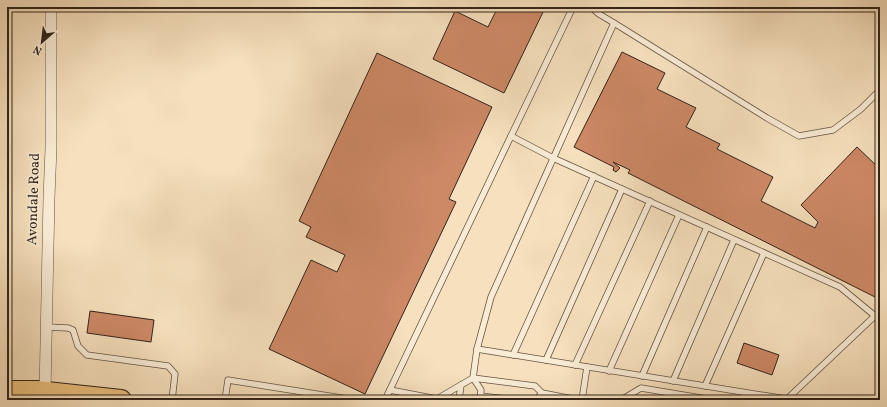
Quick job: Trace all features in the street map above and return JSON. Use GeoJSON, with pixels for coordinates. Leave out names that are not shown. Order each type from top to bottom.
{"type":"FeatureCollection","features":[{"type":"Feature","properties":{"kind":"highway"},"geometry":{"type":"LineString","coordinates":[[7,391],[46,392],[121,400]]}},
{"type":"Feature","properties":{"kind":"street","name":"Avondale Road"},"geometry":{"type":"LineString","coordinates":[[46,392],[51,148],[51,7]]}},
{"type":"Feature","properties":{"kind":"lane"},"geometry":{"type":"LineString","coordinates":[[385,400],[574,7]]}},
{"type":"Feature","properties":{"kind":"lane"},"geometry":{"type":"LineString","coordinates":[[591,7],[599,14],[767,118],[799,136],[833,130],[861,109],[880,90]]}},
{"type":"Feature","properties":{"kind":"lane"},"geometry":{"type":"LineString","coordinates":[[516,400],[480,398],[481,390],[473,378],[476,349],[490,297],[614,23]]}},
{"type":"Feature","properties":{"kind":"lane"},"geometry":{"type":"LineString","coordinates":[[511,136],[553,158],[840,287],[880,320]]}},
{"type":"Feature","properties":{"kind":"lane"},"geometry":{"type":"LineString","coordinates":[[513,355],[594,176]]}},
{"type":"Feature","properties":{"kind":"lane"},"geometry":{"type":"LineString","coordinates":[[546,360],[622,189]]}},
{"type":"Feature","properties":{"kind":"lane"},"geometry":{"type":"LineString","coordinates":[[575,365],[650,201]]}},
{"type":"Feature","properties":{"kind":"lane"},"geometry":{"type":"LineString","coordinates":[[609,371],[679,214]]}},
{"type":"Feature","properties":{"kind":"lane"},"geometry":{"type":"LineString","coordinates":[[642,376],[707,227]]}},
{"type":"Feature","properties":{"kind":"lane"},"geometry":{"type":"LineString","coordinates":[[673,381],[734,240]]}},
{"type":"Feature","properties":{"kind":"lane"},"geometry":{"type":"LineString","coordinates":[[705,386],[764,253]]}},
{"type":"Feature","properties":{"kind":"lane"},"geometry":{"type":"LineString","coordinates":[[476,349],[786,400],[880,311]]}},
{"type":"Feature","properties":{"kind":"lane"},"geometry":{"type":"LineString","coordinates":[[47,327],[68,328],[73,330],[78,346],[87,355],[168,366],[175,374],[172,400]]}},
{"type":"Feature","properties":{"kind":"lane"},"geometry":{"type":"LineString","coordinates":[[582,400],[587,367]]}},
{"type":"Feature","properties":{"kind":"lane"},"geometry":{"type":"LineString","coordinates":[[390,390],[437,400],[473,378],[534,386],[542,393],[578,400]]}},
{"type":"Feature","properties":{"kind":"lane"},"geometry":{"type":"LineString","coordinates":[[225,400],[228,380],[354,400]]}},
{"type":"Feature","properties":{"kind":"lane"},"geometry":{"type":"LineString","coordinates":[[459,400],[461,385]]}},
{"type":"Feature","properties":{"kind":"lane"},"geometry":{"type":"LineString","coordinates":[[621,400],[641,388],[713,400]]}},
{"type":"Feature","properties":{"kind":"lane"},"geometry":{"type":"LineString","coordinates":[[536,400],[542,393]]}},
{"type":"Feature","properties":{"kind":"building"},"geometry":{"type":"Polygon","coordinates":[[[432,7],[445,7],[442,12],[432,7]]]}},
{"type":"Feature","properties":{"kind":"building"},"geometry":{"type":"Polygon","coordinates":[[[498,7],[537,7],[544,10],[504,93],[433,59],[455,11],[488,27],[498,7]]]}},
{"type":"Feature","properties":{"kind":"building"},"geometry":{"type":"Polygon","coordinates":[[[622,52],[665,73],[657,89],[696,108],[686,127],[720,144],[717,149],[773,177],[761,201],[815,228],[818,222],[801,205],[857,147],[880,169],[880,298],[879,299],[628,173],[630,170],[613,162],[620,168],[616,172],[613,170],[614,167],[574,147],[622,52]]]}},
{"type":"Feature","properties":{"kind":"building"},"geometry":{"type":"Polygon","coordinates":[[[377,53],[492,107],[449,199],[456,202],[365,394],[269,349],[311,260],[337,272],[345,255],[306,237],[311,227],[299,221],[377,53]]]}},
{"type":"Feature","properties":{"kind":"building"},"geometry":{"type":"Polygon","coordinates":[[[90,311],[154,320],[151,342],[87,333],[90,311]]]}},
{"type":"Feature","properties":{"kind":"building"},"geometry":{"type":"Polygon","coordinates":[[[744,343],[779,355],[772,375],[737,363],[744,343]]]}}]}
